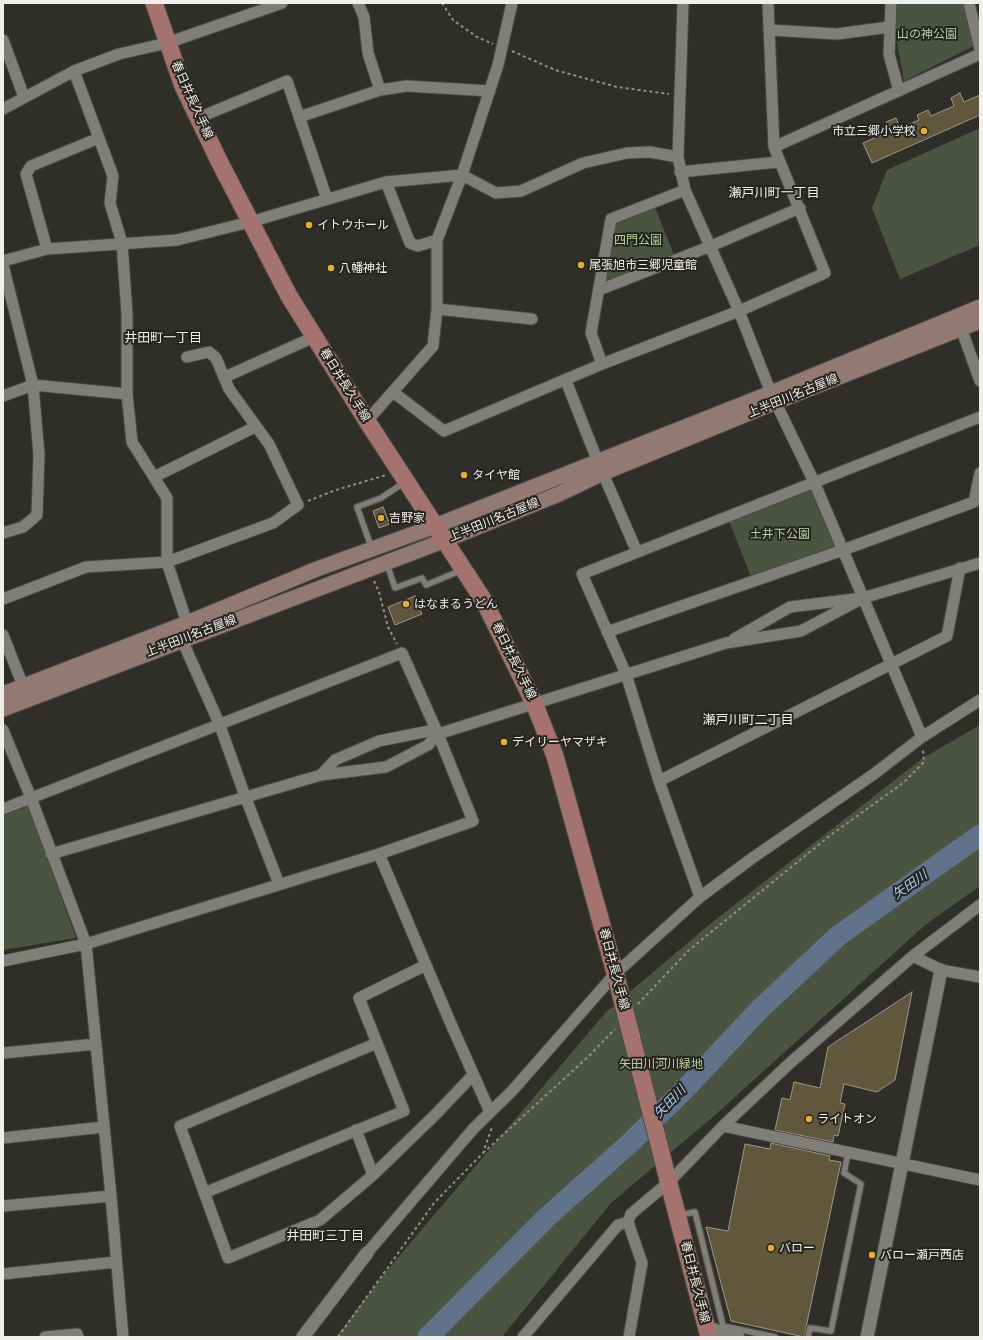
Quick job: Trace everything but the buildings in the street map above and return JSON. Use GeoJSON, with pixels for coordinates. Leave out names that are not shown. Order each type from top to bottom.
{"type":"FeatureCollection","features":[{"type":"Feature","properties":{"kind":"main road","name":"春日井長久手線"},"geometry":{"type":"LineString","coordinates":[[154,3],[183,86],[250,222],[289,296],[367,421],[404,476],[443,541],[484,601],[534,703],[555,756],[616,977],[707,1332]]}},
{"type":"Feature","properties":{"kind":"main road","name":"上半田川名古屋線"},"geometry":{"type":"LineString","coordinates":[[3,694],[187,623],[317,569],[600,468],[774,397],[980,307]]}},
{"type":"Feature","properties":{"kind":"main road","name":"上半田川名古屋線"},"geometry":{"type":"LineString","coordinates":[[774,397],[980,321]]}},
{"type":"Feature","properties":{"kind":"main road","name":"上半田川名古屋線"},"geometry":{"type":"LineString","coordinates":[[3,709],[443,541],[559,494],[600,468]]}},
{"type":"Feature","properties":{"kind":"street"},"geometry":{"type":"LineString","coordinates":[[3,109],[74,71],[119,54],[167,43],[282,3]]}},
{"type":"Feature","properties":{"kind":"street"},"geometry":{"type":"LineString","coordinates":[[358,3],[364,17],[368,53],[380,90]]}},
{"type":"Feature","properties":{"kind":"street"},"geometry":{"type":"LineString","coordinates":[[367,421],[433,346],[437,309],[437,240],[462,175],[490,91],[502,47],[504,45],[512,3]]}},
{"type":"Feature","properties":{"kind":"street"},"geometry":{"type":"LineString","coordinates":[[683,3],[678,157],[685,190],[739,311],[774,397],[815,484],[922,737]]}},
{"type":"Feature","properties":{"kind":"street"},"geometry":{"type":"LineString","coordinates":[[393,392],[444,431],[566,381],[602,364],[739,311],[825,273],[800,208],[778,162],[774,147],[768,3]]}},
{"type":"Feature","properties":{"kind":"street"},"geometry":{"type":"LineString","coordinates":[[891,3],[889,54],[899,91]]}},
{"type":"Feature","properties":{"kind":"street"},"geometry":{"type":"LineString","coordinates":[[969,3],[980,49]]}},
{"type":"Feature","properties":{"kind":"street"},"geometry":{"type":"LineString","coordinates":[[769,30],[837,34],[889,27]]}},
{"type":"Feature","properties":{"kind":"street"},"geometry":{"type":"LineString","coordinates":[[3,40],[24,97]]}},
{"type":"Feature","properties":{"kind":"street"},"geometry":{"type":"LineString","coordinates":[[774,147],[980,54]]}},
{"type":"Feature","properties":{"kind":"street"},"geometry":{"type":"LineString","coordinates":[[74,71],[113,176],[110,203],[122,243],[127,314],[127,394],[132,442],[167,498],[167,562],[187,623]]}},
{"type":"Feature","properties":{"kind":"street"},"geometry":{"type":"LineString","coordinates":[[198,118],[287,81],[327,199]]}},
{"type":"Feature","properties":{"kind":"street"},"geometry":{"type":"LineString","coordinates":[[299,117],[380,90],[407,86],[490,91]]}},
{"type":"Feature","properties":{"kind":"street"},"geometry":{"type":"LineString","coordinates":[[47,249],[26,174],[31,166],[99,138]]}},
{"type":"Feature","properties":{"kind":"street"},"geometry":{"type":"LineString","coordinates":[[3,261],[47,249],[177,240],[250,222],[386,182],[462,175],[496,193],[522,191],[584,163],[627,153],[650,152],[678,157]]}},
{"type":"Feature","properties":{"kind":"street"},"geometry":{"type":"LineString","coordinates":[[680,172],[778,162]]}},
{"type":"Feature","properties":{"kind":"street"},"geometry":{"type":"LineString","coordinates":[[386,182],[410,243],[418,246],[437,240]]}},
{"type":"Feature","properties":{"kind":"street"},"geometry":{"type":"LineString","coordinates":[[602,364],[591,333],[611,219],[685,190]]}},
{"type":"Feature","properties":{"kind":"street"},"geometry":{"type":"LineString","coordinates":[[599,290],[711,246],[800,208]]}},
{"type":"Feature","properties":{"kind":"street"},"geometry":{"type":"LineString","coordinates":[[3,265],[33,385],[39,455],[37,514],[23,527],[3,533]]}},
{"type":"Feature","properties":{"kind":"street"},"geometry":{"type":"LineString","coordinates":[[437,309],[532,319]]}},
{"type":"Feature","properties":{"kind":"street"},"geometry":{"type":"LineString","coordinates":[[961,328],[980,380]]}},
{"type":"Feature","properties":{"kind":"street"},"geometry":{"type":"LineString","coordinates":[[225,377],[314,337]]}},
{"type":"Feature","properties":{"kind":"street"},"geometry":{"type":"LineString","coordinates":[[3,599],[86,567],[167,562],[273,523],[298,505],[269,444],[255,427],[230,389],[216,358],[209,352],[187,357]]}},
{"type":"Feature","properties":{"kind":"street"},"geometry":{"type":"LineString","coordinates":[[566,381],[600,468],[637,552]]}},
{"type":"Feature","properties":{"kind":"street"},"geometry":{"type":"LineString","coordinates":[[3,396],[33,385],[127,394]]}},
{"type":"Feature","properties":{"kind":"street"},"geometry":{"type":"LineString","coordinates":[[700,897],[660,781],[626,674],[582,574],[815,484],[980,417]]}},
{"type":"Feature","properties":{"kind":"street"},"geometry":{"type":"LineString","coordinates":[[154,477],[255,427]]}},
{"type":"Feature","properties":{"kind":"street"},"geometry":{"type":"LineString","coordinates":[[608,632],[843,550],[974,502],[980,473]]}},
{"type":"Feature","properties":{"kind":"street"},"geometry":{"type":"LineString","coordinates":[[51,854],[321,775],[386,767],[428,745],[438,734],[726,643],[801,630],[863,598],[980,562]]}},
{"type":"Feature","properties":{"kind":"street"},"geometry":{"type":"LineString","coordinates":[[660,781],[947,636],[960,568]]}},
{"type":"Feature","properties":{"kind":"street"},"geometry":{"type":"LineString","coordinates":[[726,643],[790,607],[863,598]]}},
{"type":"Feature","properties":{"kind":"street"},"geometry":{"type":"LineString","coordinates":[[3,635],[23,686]]}},
{"type":"Feature","properties":{"kind":"street"},"geometry":{"type":"LineString","coordinates":[[182,640],[219,723],[279,884]]}},
{"type":"Feature","properties":{"kind":"street"},"geometry":{"type":"LineString","coordinates":[[3,809],[219,723],[402,653],[438,734],[473,821],[379,854],[86,944],[3,961]]}},
{"type":"Feature","properties":{"kind":"street"},"geometry":{"type":"LineString","coordinates":[[303,1337],[367,1253],[474,1128],[512,1090],[616,977],[700,897],[751,859],[874,774],[922,737],[980,700]]}},
{"type":"Feature","properties":{"kind":"street"},"geometry":{"type":"LineString","coordinates":[[3,730],[31,798],[86,944],[111,1196],[123,1337]]}},
{"type":"Feature","properties":{"kind":"street"},"geometry":{"type":"LineString","coordinates":[[321,775],[335,760],[379,741],[429,731],[438,734]]}},
{"type":"Feature","properties":{"kind":"street"},"geometry":{"type":"LineString","coordinates":[[379,854],[490,1112]]}},
{"type":"Feature","properties":{"kind":"street"},"geometry":{"type":"LineString","coordinates":[[629,1337],[642,1263],[628,1222],[630,1214],[790,1062],[913,956],[980,905]]}},
{"type":"Feature","properties":{"kind":"street"},"geometry":{"type":"LineString","coordinates":[[913,956],[941,970],[980,977]]}},
{"type":"Feature","properties":{"kind":"street"},"geometry":{"type":"LineString","coordinates":[[204,1193],[404,1111],[359,998],[426,966]]}},
{"type":"Feature","properties":{"kind":"street"},"geometry":{"type":"LineString","coordinates":[[867,1337],[941,970]]}},
{"type":"Feature","properties":{"kind":"street"},"geometry":{"type":"LineString","coordinates":[[377,1043],[180,1126],[228,1258],[320,1220],[373,1175],[436,1114],[473,1075]]}},
{"type":"Feature","properties":{"kind":"street"},"geometry":{"type":"LineString","coordinates":[[3,1053],[96,1044]]}},
{"type":"Feature","properties":{"kind":"street"},"geometry":{"type":"LineString","coordinates":[[723,1126],[980,1180]]}},
{"type":"Feature","properties":{"kind":"street"},"geometry":{"type":"LineString","coordinates":[[3,1138],[104,1127]]}},
{"type":"Feature","properties":{"kind":"street"},"geometry":{"type":"LineString","coordinates":[[356,1130],[373,1175]]}},
{"type":"Feature","properties":{"kind":"street"},"geometry":{"type":"LineString","coordinates":[[3,1206],[111,1196]]}},
{"type":"Feature","properties":{"kind":"street"},"geometry":{"type":"LineString","coordinates":[[523,1337],[618,1225],[628,1222]]}},
{"type":"Feature","properties":{"kind":"street"},"geometry":{"type":"LineString","coordinates":[[3,1274],[116,1262]]}},
{"type":"Feature","properties":{"kind":"street"},"geometry":{"type":"LineString","coordinates":[[707,1332],[739,1337]]}},
{"type":"Feature","properties":{"kind":"street"},"geometry":{"type":"LineString","coordinates":[[45,1337],[77,1334],[78,1337]]}},
{"type":"Feature","properties":{"kind":"lane"},"geometry":{"type":"LineString","coordinates":[[373,549],[357,507],[381,498],[404,476]]}},
{"type":"Feature","properties":{"kind":"lane"},"geometry":{"type":"LineString","coordinates":[[386,562],[395,588],[422,578],[426,585],[463,570]]}},
{"type":"Feature","properties":{"kind":"lane"},"geometry":{"type":"LineString","coordinates":[[808,1337],[810,1328],[831,1331],[861,1184],[844,1173],[848,1153]]}},
{"type":"Feature","properties":{"kind":"lane"},"geometry":{"type":"LineString","coordinates":[[678,1216],[695,1212],[723,1326],[776,1337]]}},
{"type":"Feature","properties":{"kind":"path"},"geometry":{"type":"LineString","coordinates":[[442,3],[453,20],[477,37],[555,70],[617,87],[680,95]]}},
{"type":"Feature","properties":{"kind":"path"},"geometry":{"type":"LineString","coordinates":[[298,505],[332,491],[404,476]]}},
{"type":"Feature","properties":{"kind":"path"},"geometry":{"type":"LineString","coordinates":[[368,569],[378,592],[388,627],[394,641],[402,649],[402,653]]}},
{"type":"Feature","properties":{"kind":"path"},"geometry":{"type":"LineString","coordinates":[[637,1006],[689,950],[832,834],[903,783],[924,762],[922,737]]}},
{"type":"Feature","properties":{"kind":"path"},"geometry":{"type":"LineString","coordinates":[[338,1337],[434,1203],[483,1153],[590,1056],[616,1028]]}},
{"type":"Feature","properties":{"kind":"path"},"geometry":{"type":"LineString","coordinates":[[483,1153],[493,1125]]}},
{"type":"Feature","properties":{"kind":"green space","name":"山の神公園"},"geometry":{"type":"Polygon","coordinates":[[[896,3],[964,3],[976,45],[904,81],[894,26],[896,3]]]}},
{"type":"Feature","properties":{"kind":"green space"},"geometry":{"type":"Polygon","coordinates":[[[980,128],[980,245],[900,279],[872,208],[887,170],[980,128]]]}},
{"type":"Feature","properties":{"kind":"green space","name":"四門公園"},"geometry":{"type":"Polygon","coordinates":[[[655,207],[674,255],[604,282],[614,221],[655,207]]]}},
{"type":"Feature","properties":{"kind":"green space","name":"土井下公園"},"geometry":{"type":"Polygon","coordinates":[[[812,490],[836,547],[751,577],[729,521],[812,490]]]}},
{"type":"Feature","properties":{"kind":"green space","name":"矢田川河川緑地"},"geometry":{"type":"Polygon","coordinates":[[[980,725],[980,886],[924,926],[714,1116],[611,1203],[502,1337],[336,1337],[384,1274],[606,1012],[710,924],[923,758],[980,725]]]}},
{"type":"Feature","properties":{"kind":"green space"},"geometry":{"type":"Polygon","coordinates":[[[28,805],[76,938],[3,950],[3,816],[28,805]]]}},
{"type":"Feature","properties":{"kind":"waterway","name":"矢田川"},"geometry":{"type":"LineString","coordinates":[[428,1337],[547,1217],[630,1143],[686,1088],[760,1009],[838,936],[980,835]]}},
{"type":"Feature","properties":{"kind":"place","name":"市立三郷小学校"},"geometry":{"type":"Point","coordinates":[924,131]}},
{"type":"Feature","properties":{"kind":"place","name":"イトウホール"},"geometry":{"type":"Point","coordinates":[309,225]}},
{"type":"Feature","properties":{"kind":"place","name":"尾張旭市三郷児童館"},"geometry":{"type":"Point","coordinates":[581,265]}},
{"type":"Feature","properties":{"kind":"place","name":"八幡神社"},"geometry":{"type":"Point","coordinates":[331,268]}},
{"type":"Feature","properties":{"kind":"place","name":"タイヤ館"},"geometry":{"type":"Point","coordinates":[464,475]}},
{"type":"Feature","properties":{"kind":"place","name":"吉野家"},"geometry":{"type":"Point","coordinates":[381,518]}},
{"type":"Feature","properties":{"kind":"place","name":"はなまるうどん"},"geometry":{"type":"Point","coordinates":[406,604]}},
{"type":"Feature","properties":{"kind":"place","name":"デイリーヤマザキ"},"geometry":{"type":"Point","coordinates":[504,742]}},
{"type":"Feature","properties":{"kind":"place","name":"ライトオン"},"geometry":{"type":"Point","coordinates":[809,1119]}},
{"type":"Feature","properties":{"kind":"place","name":"バロー"},"geometry":{"type":"Point","coordinates":[771,1248]}},
{"type":"Feature","properties":{"kind":"place","name":"バロー瀬戸西店"},"geometry":{"type":"Point","coordinates":[872,1255]}},
{"type":"Feature","properties":{"kind":"district","name":"瀬戸川町一丁目"},"geometry":{"type":"Point","coordinates":[774,193]}},
{"type":"Feature","properties":{"kind":"district","name":"井田町一丁目"},"geometry":{"type":"Point","coordinates":[163,338]}},
{"type":"Feature","properties":{"kind":"district","name":"瀬戸川町二丁目"},"geometry":{"type":"Point","coordinates":[748,720]}},
{"type":"Feature","properties":{"kind":"district","name":"井田町三丁目"},"geometry":{"type":"Point","coordinates":[325,1236]}}]}
